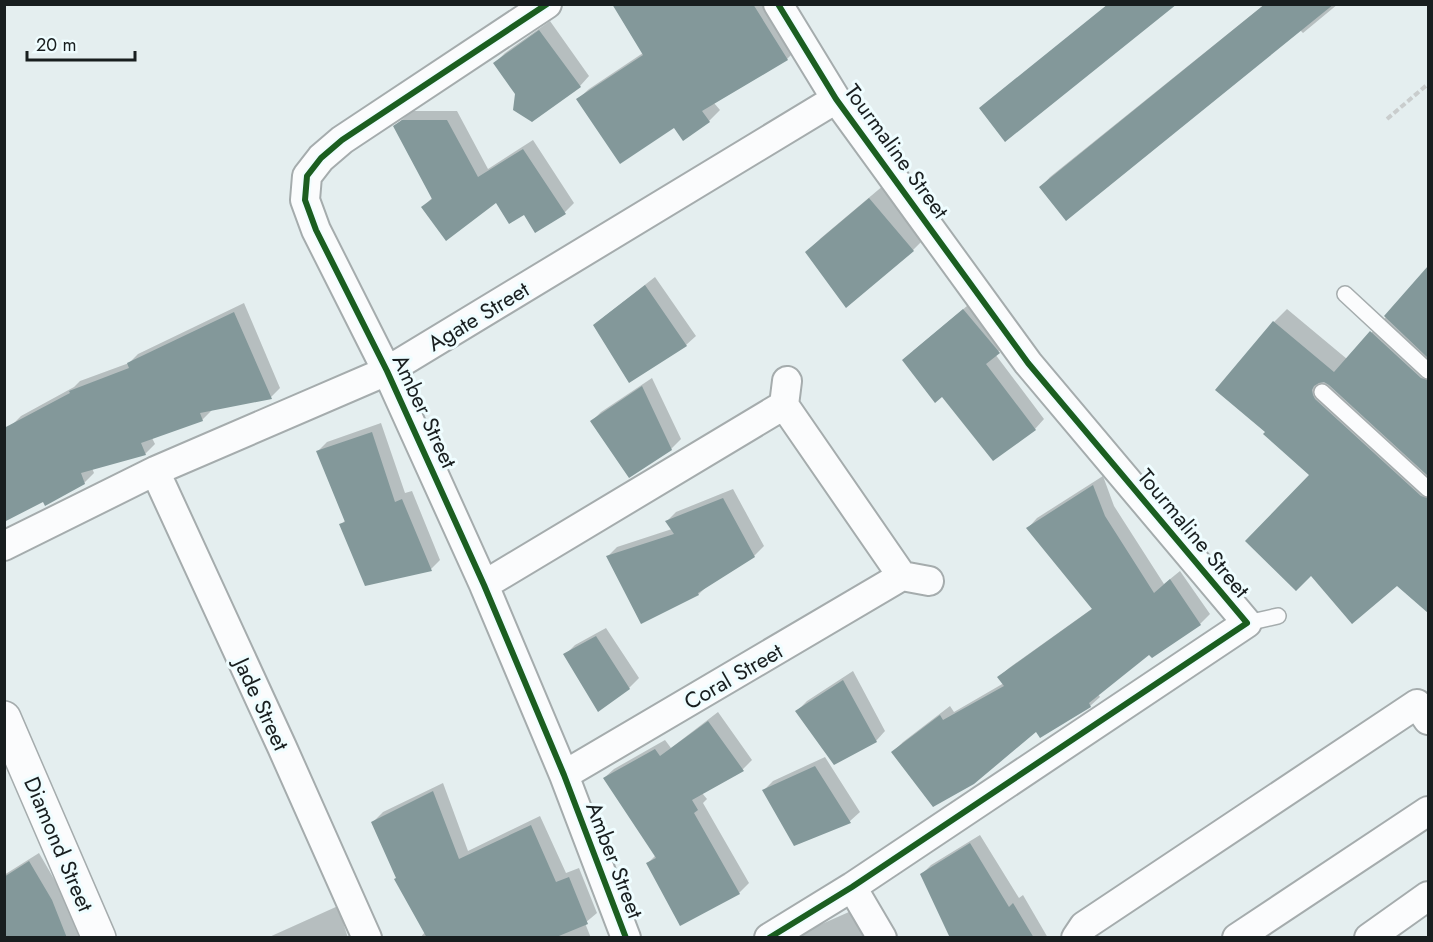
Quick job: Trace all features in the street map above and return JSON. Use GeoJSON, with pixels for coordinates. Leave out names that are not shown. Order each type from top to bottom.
{"type":"FeatureCollection","features":[{"type":"Feature","properties":{"kind":"street","name":"Amber Street"},"geometry":{"type":"LineString","coordinates":[[547,4],[342,141],[321,158],[307,176],[305,200],[316,230],[387,371],[484,585],[564,775],[626,938]]}},
{"type":"Feature","properties":{"kind":"street","name":"Tourmaline Street"},"geometry":{"type":"LineString","coordinates":[[769,938],[852,887],[1247,623],[1028,363],[836,99],[778,4]]}},
{"type":"Feature","properties":{"kind":"street","name":"Agate Street"},"geometry":{"type":"LineString","coordinates":[[4,546],[154,471],[387,371],[836,99]]}},
{"type":"Feature","properties":{"kind":"street","name":"Coral Street"},"geometry":{"type":"LineString","coordinates":[[484,585],[786,393],[916,579],[564,775]]}},
{"type":"Feature","properties":{"kind":"street","name":"Jade Street"},"geometry":{"type":"LineString","coordinates":[[154,471],[287,757],[367,938]]}},
{"type":"Feature","properties":{"kind":"street"},"geometry":{"type":"LineString","coordinates":[[1076,938],[1084,926],[1417,704],[1428,720]]}},
{"type":"Feature","properties":{"kind":"street","name":"Diamond Street"},"geometry":{"type":"LineString","coordinates":[[4,718],[99,938]]}},
{"type":"Feature","properties":{"kind":"street"},"geometry":{"type":"LineString","coordinates":[[1237,938],[1428,811]]}},
{"type":"Feature","properties":{"kind":"street"},"geometry":{"type":"LineString","coordinates":[[852,887],[882,938]]}},
{"type":"Feature","properties":{"kind":"street"},"geometry":{"type":"LineString","coordinates":[[1369,938],[1428,896]]}},
{"type":"Feature","properties":{"kind":"lane"},"geometry":{"type":"LineString","coordinates":[[1345,294],[1428,371]]}},
{"type":"Feature","properties":{"kind":"lane"},"geometry":{"type":"LineString","coordinates":[[1322,392],[1428,489]]}},
{"type":"Feature","properties":{"kind":"lane","name":"Tourmaline Street"},"geometry":{"type":"LineString","coordinates":[[1247,623],[1278,616]]}},
{"type":"Feature","properties":{"kind":"path"},"geometry":{"type":"LineString","coordinates":[[1387,119],[1428,84]]}},
{"type":"Feature","properties":{"kind":"building"},"geometry":{"type":"Polygon","coordinates":[[[612,4],[753,4],[788,60],[702,111],[710,122],[683,141],[674,128],[620,164],[576,99],[643,55],[612,4]]]}},
{"type":"Feature","properties":{"kind":"building"},"geometry":{"type":"Polygon","coordinates":[[[1108,4],[1177,4],[1005,142],[979,108],[1108,4]]]}},
{"type":"Feature","properties":{"kind":"building"},"geometry":{"type":"Polygon","coordinates":[[[1265,4],[1334,4],[1066,221],[1039,187],[1265,4]]]}},
{"type":"Feature","properties":{"kind":"building"},"geometry":{"type":"Polygon","coordinates":[[[539,30],[581,87],[532,122],[513,110],[515,94],[493,63],[539,30]]]}},
{"type":"Feature","properties":{"kind":"building"},"geometry":{"type":"Polygon","coordinates":[[[402,120],[447,120],[478,177],[523,149],[566,214],[535,233],[524,215],[509,224],[496,203],[446,241],[421,207],[432,199],[393,126],[402,120]]]}},
{"type":"Feature","properties":{"kind":"building"},"geometry":{"type":"Polygon","coordinates":[[[869,198],[914,251],[846,308],[805,252],[869,198]]]}},
{"type":"Feature","properties":{"kind":"building"},"geometry":{"type":"Polygon","coordinates":[[[1428,266],[1428,358],[1384,316],[1428,266]]]}},
{"type":"Feature","properties":{"kind":"building"},"geometry":{"type":"Polygon","coordinates":[[[645,285],[687,346],[629,383],[593,325],[645,285]]]}},
{"type":"Feature","properties":{"kind":"building"},"geometry":{"type":"Polygon","coordinates":[[[963,309],[1000,353],[986,364],[1036,430],[993,461],[942,397],[935,403],[902,360],[963,309]]]}},
{"type":"Feature","properties":{"kind":"building"},"geometry":{"type":"Polygon","coordinates":[[[234,312],[272,399],[200,413],[203,421],[141,443],[146,455],[81,473],[85,484],[45,506],[43,502],[4,522],[4,428],[70,393],[69,391],[129,368],[127,363],[234,312]]]}},
{"type":"Feature","properties":{"kind":"building"},"geometry":{"type":"Polygon","coordinates":[[[1273,321],[1334,372],[1370,331],[1421,378],[1428,380],[1428,476],[1329,385],[1324,382],[1319,383],[1312,390],[1315,399],[1421,496],[1428,498],[1428,613],[1397,586],[1352,624],[1311,576],[1296,591],[1245,541],[1309,475],[1263,434],[1265,432],[1215,390],[1273,321]]]}},
{"type":"Feature","properties":{"kind":"building"},"geometry":{"type":"Polygon","coordinates":[[[642,386],[672,450],[629,478],[590,421],[642,386]]]}},
{"type":"Feature","properties":{"kind":"building"},"geometry":{"type":"Polygon","coordinates":[[[372,432],[395,502],[402,499],[432,571],[365,586],[339,524],[345,522],[316,451],[372,432]]]}},
{"type":"Feature","properties":{"kind":"building"},"geometry":{"type":"Polygon","coordinates":[[[1093,485],[1105,516],[1154,593],[1170,579],[1201,625],[1152,658],[1149,655],[1089,703],[1091,707],[1040,738],[1036,732],[974,784],[933,807],[891,752],[940,715],[943,720],[1004,686],[997,677],[1092,609],[1026,528],[1093,485]]]}},
{"type":"Feature","properties":{"kind":"building"},"geometry":{"type":"Polygon","coordinates":[[[723,498],[755,557],[698,593],[699,595],[641,624],[606,556],[674,534],[665,521],[723,498]]]}},
{"type":"Feature","properties":{"kind":"building"},"geometry":{"type":"Polygon","coordinates":[[[596,636],[630,689],[598,712],[563,654],[596,636]]]}},
{"type":"Feature","properties":{"kind":"building"},"geometry":{"type":"Polygon","coordinates":[[[843,680],[877,742],[834,765],[795,711],[843,680]]]}},
{"type":"Feature","properties":{"kind":"building"},"geometry":{"type":"Polygon","coordinates":[[[708,721],[744,771],[692,800],[698,810],[694,813],[740,894],[680,926],[646,863],[656,858],[603,778],[655,749],[660,756],[708,721]]]}},
{"type":"Feature","properties":{"kind":"building"},"geometry":{"type":"Polygon","coordinates":[[[815,766],[851,823],[794,846],[762,790],[815,766]]]}},
{"type":"Feature","properties":{"kind":"building"},"geometry":{"type":"Polygon","coordinates":[[[433,791],[459,859],[531,825],[556,882],[569,877],[588,924],[554,938],[427,938],[394,879],[396,878],[371,822],[433,791]]]}},
{"type":"Feature","properties":{"kind":"building"},"geometry":{"type":"Polygon","coordinates":[[[970,843],[1009,907],[1013,903],[1034,938],[950,938],[920,874],[970,843]]]}},
{"type":"Feature","properties":{"kind":"building"},"geometry":{"type":"Polygon","coordinates":[[[29,861],[52,900],[67,938],[4,938],[4,877],[29,861]]]}},
{"type":"Feature","properties":{"kind":"cycle path"},"geometry":{"type":"LineString","coordinates":[[547,4],[342,140],[321,158],[307,176],[305,200],[316,230],[387,371],[484,585],[564,775],[626,938]]}},
{"type":"Feature","properties":{"kind":"cycle path"},"geometry":{"type":"LineString","coordinates":[[769,938],[852,887],[1247,623],[1028,363],[836,99],[778,4]]}}]}
